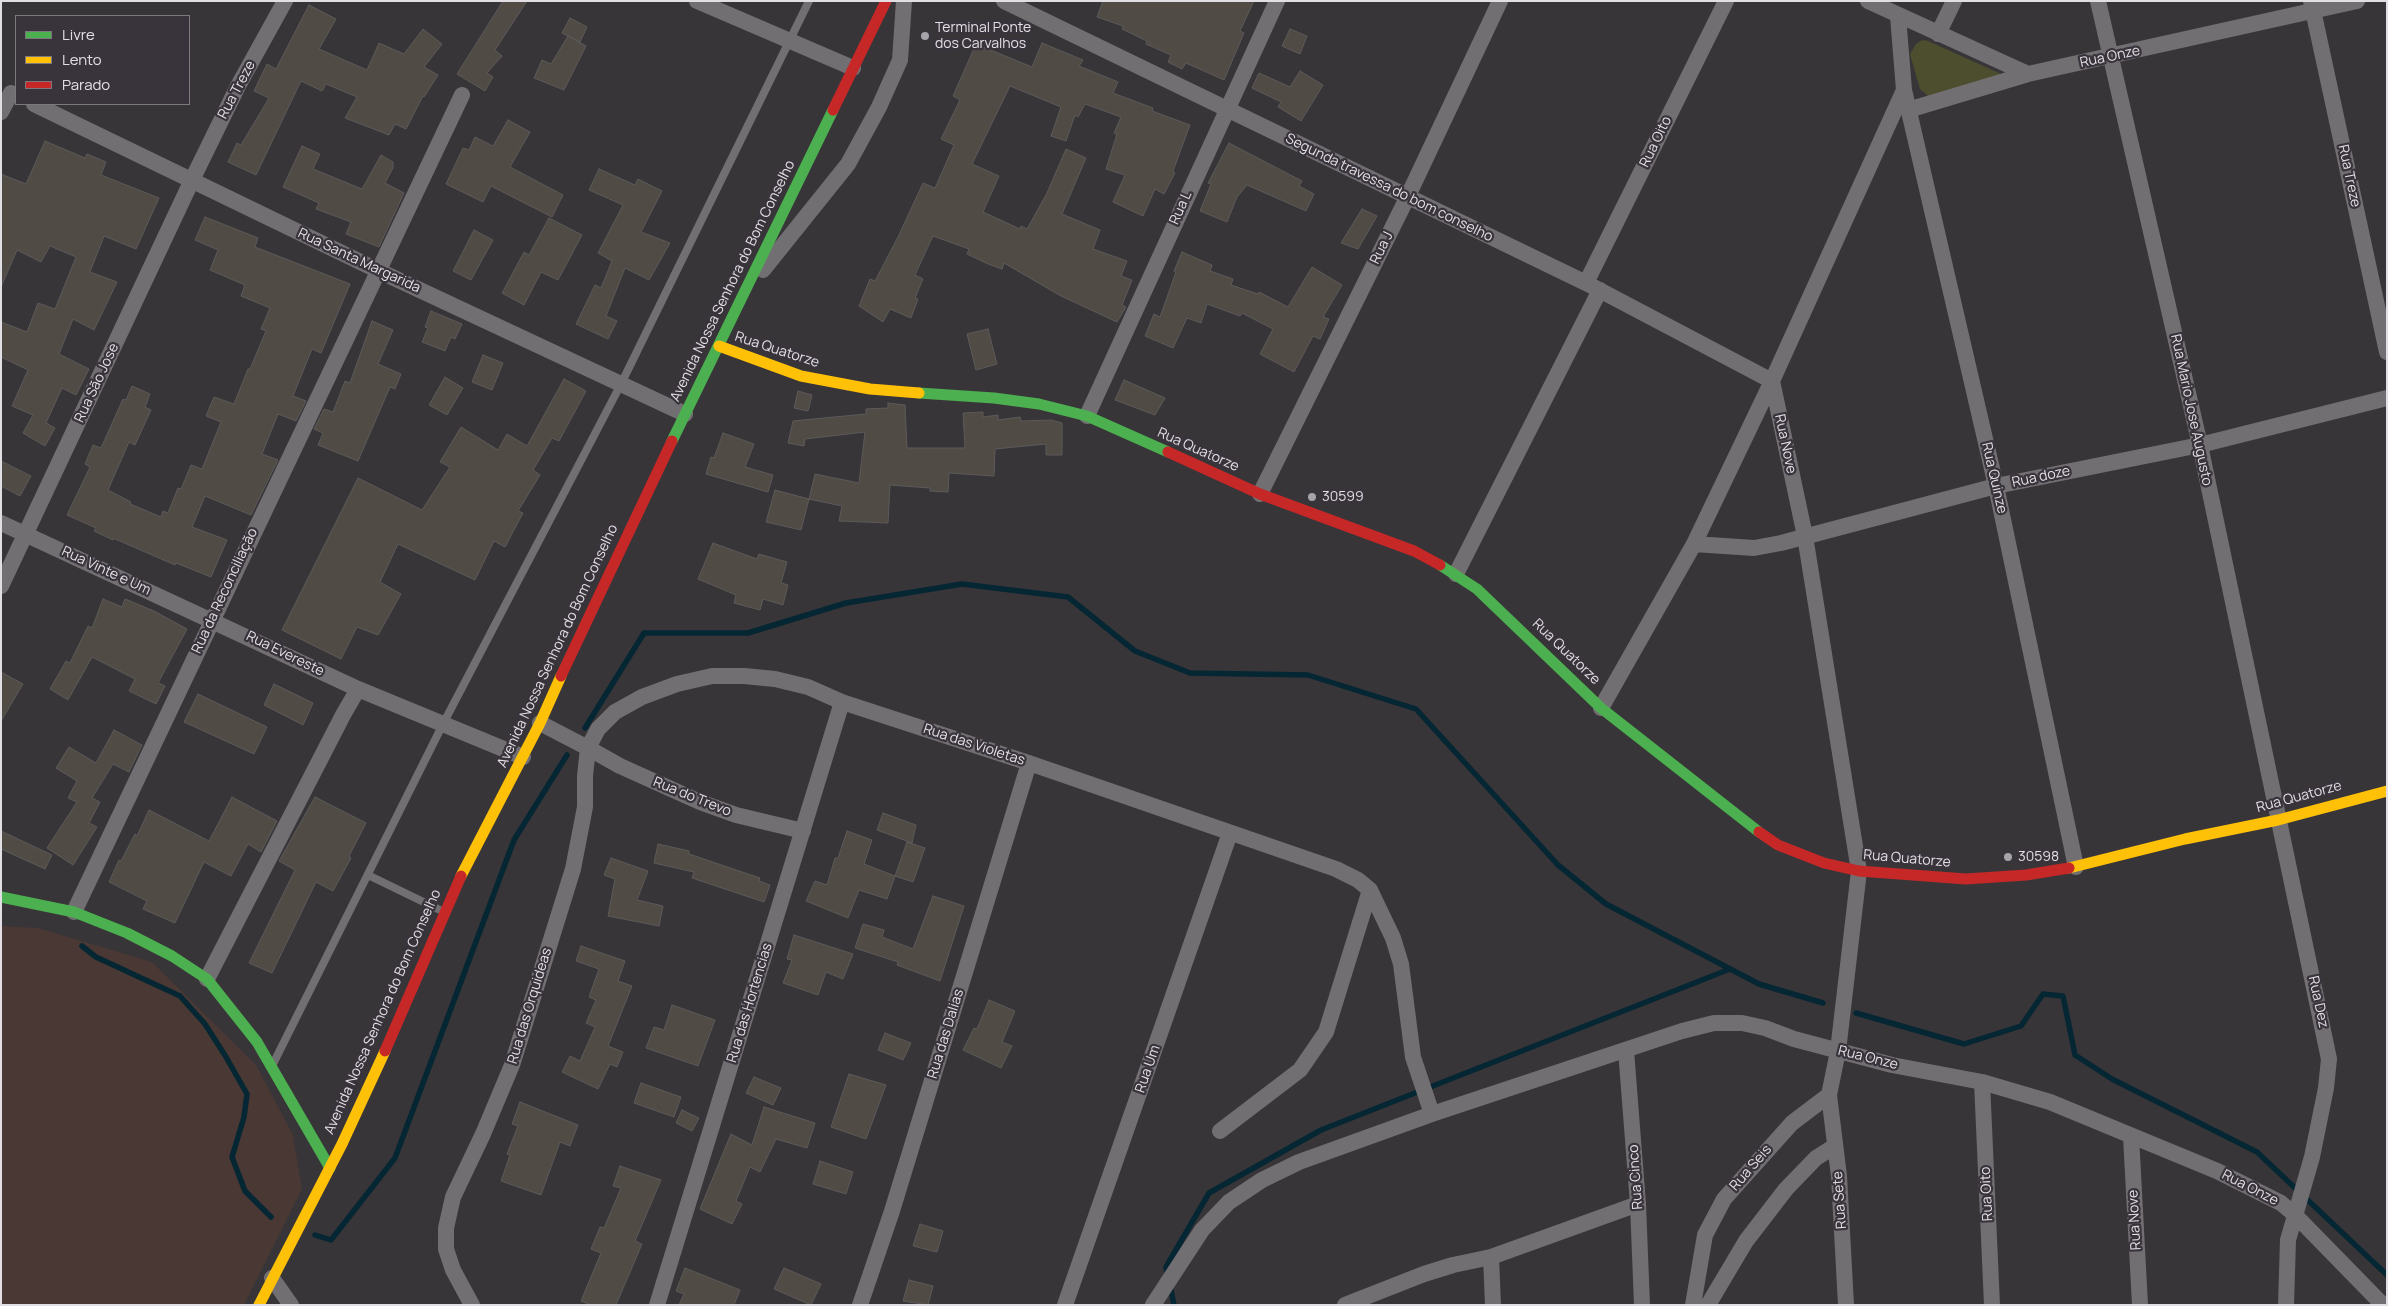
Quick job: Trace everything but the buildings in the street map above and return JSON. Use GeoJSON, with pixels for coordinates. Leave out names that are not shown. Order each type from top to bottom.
{"type":"FeatureCollection","features":[{"type":"Feature","properties":{"kind":"main road","name":"Avenida Nossa Senhora do Bom Conselho"},"geometry":{"type":"LineString","coordinates":[[259,1305],[369,1088],[454,889],[540,723],[586,620],[684,414],[745,293],[886,1]]}},
{"type":"Feature","properties":{"kind":"main road","name":"Rua Quatorze"},"geometry":{"type":"LineString","coordinates":[[719,346],[800,376],[870,389],[994,398],[1039,404],[1087,416],[1260,494],[1414,551],[1456,574],[1477,589],[1602,708],[1740,819],[1778,845],[1824,863],[1859,870],[1909,876],[1966,879],[2026,876],[2076,867],[2185,839],[2278,820],[2387,791]]}},
{"type":"Feature","properties":{"kind":"main road"},"geometry":{"type":"LineString","coordinates":[[1,897],[74,912],[127,933],[172,956],[206,980],[233,1010],[257,1042],[330,1168]]}},
{"type":"Feature","properties":{"kind":"street","name":"Rua Treze"},"geometry":{"type":"LineString","coordinates":[[192,180],[238,86],[285,1]]}},
{"type":"Feature","properties":{"kind":"street"},"geometry":{"type":"LineString","coordinates":[[697,1],[853,68]]}},
{"type":"Feature","properties":{"kind":"street"},"geometry":{"type":"LineString","coordinates":[[745,293],[848,164],[875,115],[900,60],[904,1]]}},
{"type":"Feature","properties":{"kind":"street","name":"Segunda travessa do bom conselho"},"geometry":{"type":"LineString","coordinates":[[1004,1],[1407,198],[1593,286],[1772,381]]}},
{"type":"Feature","properties":{"kind":"street","name":"Rua L"},"geometry":{"type":"LineString","coordinates":[[1087,416],[1277,1]]}},
{"type":"Feature","properties":{"kind":"street","name":"Rua J"},"geometry":{"type":"LineString","coordinates":[[1260,494],[1407,198],[1500,1]]}},
{"type":"Feature","properties":{"kind":"street","name":"Rua Oito"},"geometry":{"type":"LineString","coordinates":[[1456,574],[1726,1]]}},
{"type":"Feature","properties":{"kind":"street"},"geometry":{"type":"LineString","coordinates":[[1868,1],[2028,74]]}},
{"type":"Feature","properties":{"kind":"street"},"geometry":{"type":"LineString","coordinates":[[1938,34],[1954,1]]}},
{"type":"Feature","properties":{"kind":"street","name":"Rua Mario Jose Augusto"},"geometry":{"type":"LineString","coordinates":[[2098,1],[2200,445],[2278,820]]}},
{"type":"Feature","properties":{"kind":"street","name":"Rua Onze"},"geometry":{"type":"LineString","coordinates":[[1908,110],[2028,74],[2112,57],[2312,6],[2357,1]]}},
{"type":"Feature","properties":{"kind":"street","name":"Rua Treze"},"geometry":{"type":"LineString","coordinates":[[2312,6],[2387,352]]}},
{"type":"Feature","properties":{"kind":"street","name":"Rua Quinze"},"geometry":{"type":"LineString","coordinates":[[1898,16],[1904,90],[1908,110],[1996,486],[2076,867]]}},
{"type":"Feature","properties":{"kind":"street"},"geometry":{"type":"LineString","coordinates":[[1772,381],[1904,90]]}},
{"type":"Feature","properties":{"kind":"street"},"geometry":{"type":"LineString","coordinates":[[1,112],[9,92]]}},
{"type":"Feature","properties":{"kind":"street","name":"Rua da Reconciliação"},"geometry":{"type":"LineString","coordinates":[[74,912],[377,270],[462,95]]}},
{"type":"Feature","properties":{"kind":"street","name":"Rua Santa Margarida"},"geometry":{"type":"LineString","coordinates":[[36,105],[377,270],[684,414]]}},
{"type":"Feature","properties":{"kind":"street","name":"Rua São Jose"},"geometry":{"type":"LineString","coordinates":[[1,586],[192,180]]}},
{"type":"Feature","properties":{"kind":"street","name":"Rua Nove"},"geometry":{"type":"LineString","coordinates":[[1772,381],[1805,536],[1859,870],[1838,1050]]}},
{"type":"Feature","properties":{"kind":"street","name":"Rua Nove"},"geometry":{"type":"LineString","coordinates":[[1602,708],[1694,544],[1772,381]]}},
{"type":"Feature","properties":{"kind":"street","name":"Rua doze"},"geometry":{"type":"LineString","coordinates":[[1694,544],[1754,548],[1996,486],[2200,445],[2387,398]]}},
{"type":"Feature","properties":{"kind":"street","name":"Rua Vinte e Um"},"geometry":{"type":"LineString","coordinates":[[1,523],[212,619]]}},
{"type":"Feature","properties":{"kind":"street","name":"Rua Evereste"},"geometry":{"type":"LineString","coordinates":[[212,619],[358,690],[523,756]]}},
{"type":"Feature","properties":{"kind":"street","name":"Rua das Violetas"},"geometry":{"type":"LineString","coordinates":[[588,748],[598,729],[615,712],[642,697],[677,684],[712,676],[744,676],[775,679],[808,688],[842,702],[1029,762],[1336,869],[1358,880],[1370,890]]}},
{"type":"Feature","properties":{"kind":"street"},"geometry":{"type":"LineString","coordinates":[[206,980],[343,715],[358,690]]}},
{"type":"Feature","properties":{"kind":"street","name":"Rua das Hortencias"},"geometry":{"type":"LineString","coordinates":[[657,1305],[842,702]]}},
{"type":"Feature","properties":{"kind":"street"},"geometry":{"type":"LineString","coordinates":[[540,723],[588,748]]}},
{"type":"Feature","properties":{"kind":"street","name":"Rua do Trevo"},"geometry":{"type":"LineString","coordinates":[[588,748],[664,787],[700,802],[736,815],[803,831]]}},
{"type":"Feature","properties":{"kind":"street","name":"Rua das Orquideas"},"geometry":{"type":"LineString","coordinates":[[472,1305],[453,1270],[446,1249],[446,1228],[453,1196],[483,1134],[512,1065],[573,869],[585,807],[585,776],[588,748]]}},
{"type":"Feature","properties":{"kind":"street","name":"Rua das Dalias"},"geometry":{"type":"LineString","coordinates":[[860,1305],[892,1211],[1029,762]]}},
{"type":"Feature","properties":{"kind":"street","name":"Rua Dez"},"geometry":{"type":"LineString","coordinates":[[2278,820],[2329,1060],[2326,1088],[2305,1185],[2296,1208]]}},
{"type":"Feature","properties":{"kind":"street","name":"Rua Um"},"geometry":{"type":"LineString","coordinates":[[1065,1305],[1230,833]]}},
{"type":"Feature","properties":{"kind":"street"},"geometry":{"type":"LineString","coordinates":[[1154,1305],[1202,1230],[1229,1202],[1262,1180],[1299,1162],[1432,1114],[1422,1088],[1408,1031],[1401,964],[1393,938],[1370,890]]}},
{"type":"Feature","properties":{"kind":"street"},"geometry":{"type":"LineString","coordinates":[[1220,1131],[1300,1070],[1326,1032],[1370,890]]}},
{"type":"Feature","properties":{"kind":"street","name":"Rua Onze"},"geometry":{"type":"LineString","coordinates":[[1432,1114],[1714,1023],[1742,1023],[1892,1065],[1982,1082],[2050,1102],[2217,1171],[2281,1203],[2296,1208],[2383,1305]]}},
{"type":"Feature","properties":{"kind":"street","name":"Rua Cinco"},"geometry":{"type":"LineString","coordinates":[[1626,1050],[1638,1204],[1642,1305]]}},
{"type":"Feature","properties":{"kind":"street"},"geometry":{"type":"LineString","coordinates":[[1829,1095],[1838,1050]]}},
{"type":"Feature","properties":{"kind":"street","name":"Rua Oito"},"geometry":{"type":"LineString","coordinates":[[1982,1082],[1992,1305]]}},
{"type":"Feature","properties":{"kind":"street","name":"Rua Sete"},"geometry":{"type":"LineString","coordinates":[[1829,1095],[1839,1176],[1846,1305]]}},
{"type":"Feature","properties":{"kind":"street","name":"Rua Seis"},"geometry":{"type":"LineString","coordinates":[[1693,1305],[1705,1235],[1724,1199],[1792,1122],[1829,1095]]}},
{"type":"Feature","properties":{"kind":"street","name":"Rua Nove"},"geometry":{"type":"LineString","coordinates":[[2131,1136],[2140,1305]]}},
{"type":"Feature","properties":{"kind":"street"},"geometry":{"type":"LineString","coordinates":[[1708,1305],[1746,1241],[1786,1190],[1816,1158],[1836,1146]]}},
{"type":"Feature","properties":{"kind":"street"},"geometry":{"type":"LineString","coordinates":[[1345,1305],[1453,1265],[1491,1257],[1638,1204]]}},
{"type":"Feature","properties":{"kind":"street"},"geometry":{"type":"LineString","coordinates":[[2286,1305],[2288,1240],[2296,1208]]}},
{"type":"Feature","properties":{"kind":"street"},"geometry":{"type":"LineString","coordinates":[[1491,1257],[1493,1305]]}},
{"type":"Feature","properties":{"kind":"street"},"geometry":{"type":"LineString","coordinates":[[272,1278],[292,1305]]}},
{"type":"Feature","properties":{"kind":"lane"},"geometry":{"type":"LineString","coordinates":[[272,1065],[443,724],[621,384],[810,1]]}},
{"type":"Feature","properties":{"kind":"lane"},"geometry":{"type":"LineString","coordinates":[[368,875],[444,912]]}},
{"type":"Feature","properties":{"kind":"shaded area"},"geometry":{"type":"Polygon","coordinates":[[[1,926],[38,928],[152,962],[256,1065],[293,1135],[302,1189],[244,1305],[1,1305],[1,926]]]}},
{"type":"Feature","properties":{"kind":"green space"},"geometry":{"type":"Polygon","coordinates":[[[1922,40],[2001,74],[1928,96],[1920,89],[1910,54],[1916,44],[1922,40]]]}},
{"type":"Feature","properties":{"kind":"waterway"},"geometry":{"type":"LineString","coordinates":[[585,728],[644,633],[748,633],[846,603],[962,584],[1068,597],[1135,651],[1190,673],[1308,675],[1416,709],[1558,865],[1606,904],[1759,984],[1823,1003]]}},
{"type":"Feature","properties":{"kind":"waterway"},"geometry":{"type":"LineString","coordinates":[[315,1235],[331,1240],[395,1158],[514,840],[567,755]]}},
{"type":"Feature","properties":{"kind":"waterway"},"geometry":{"type":"LineString","coordinates":[[82,946],[96,957],[180,996],[205,1024],[247,1094],[244,1117],[232,1157],[245,1191],[271,1217]]}},
{"type":"Feature","properties":{"kind":"waterway"},"geometry":{"type":"LineString","coordinates":[[1168,1276],[1166,1267],[1209,1193],[1321,1130],[1730,969]]}},
{"type":"Feature","properties":{"kind":"waterway"},"geometry":{"type":"LineString","coordinates":[[1856,1013],[1964,1044],[2021,1026],[2043,994],[2063,996],[2075,1055],[2112,1079],[2257,1152],[2387,1275]]}},
{"type":"Feature","properties":{"kind":"waterway"},"geometry":{"type":"LineString","coordinates":[[1170,1285],[1174,1305]]}},
{"type":"Feature","properties":{"kind":"traffic: fast"},"geometry":{"type":"LineString","coordinates":[[672,441],[833,110]]}},
{"type":"Feature","properties":{"kind":"traffic: fast"},"geometry":{"type":"LineString","coordinates":[[919,393],[994,398],[1039,404],[1087,416],[1168,452]]}},
{"type":"Feature","properties":{"kind":"traffic: fast"},"geometry":{"type":"LineString","coordinates":[[1440,565],[1477,589],[1601,708],[1759,832]]}},
{"type":"Feature","properties":{"kind":"traffic: fast"},"geometry":{"type":"LineString","coordinates":[[1,897],[74,912],[127,933],[172,956],[207,979],[257,1042],[330,1168]]}},
{"type":"Feature","properties":{"kind":"traffic: slow"},"geometry":{"type":"LineString","coordinates":[[719,346],[801,376],[870,389],[919,393]]}},
{"type":"Feature","properties":{"kind":"traffic: slow"},"geometry":{"type":"LineString","coordinates":[[461,876],[540,723],[561,676]]}},
{"type":"Feature","properties":{"kind":"traffic: slow"},"geometry":{"type":"LineString","coordinates":[[2069,868],[2185,839],[2278,820],[2387,791]]}},
{"type":"Feature","properties":{"kind":"traffic: slow"},"geometry":{"type":"LineString","coordinates":[[259,1305],[342,1144],[385,1051]]}},
{"type":"Feature","properties":{"kind":"traffic: jam"},"geometry":{"type":"LineString","coordinates":[[833,110],[886,1]]}},
{"type":"Feature","properties":{"kind":"traffic: jam"},"geometry":{"type":"LineString","coordinates":[[561,676],[672,441]]}},
{"type":"Feature","properties":{"kind":"traffic: jam"},"geometry":{"type":"LineString","coordinates":[[1168,452],[1260,494],[1414,551],[1440,565]]}},
{"type":"Feature","properties":{"kind":"traffic: jam"},"geometry":{"type":"LineString","coordinates":[[1759,832],[1778,845],[1824,863],[1859,871],[1966,879],[2026,875],[2069,868]]}},
{"type":"Feature","properties":{"kind":"traffic: jam"},"geometry":{"type":"LineString","coordinates":[[385,1051],[461,876]]}},
{"type":"Feature","properties":{"kind":"place","name":"Terminal Ponte dos Carvalhos"},"geometry":{"type":"Point","coordinates":[925,36]}},
{"type":"Feature","properties":{"kind":"place","name":"30599"},"geometry":{"type":"Point","coordinates":[1312,497]}},
{"type":"Feature","properties":{"kind":"place","name":"30598"},"geometry":{"type":"Point","coordinates":[2008,857]}}]}
